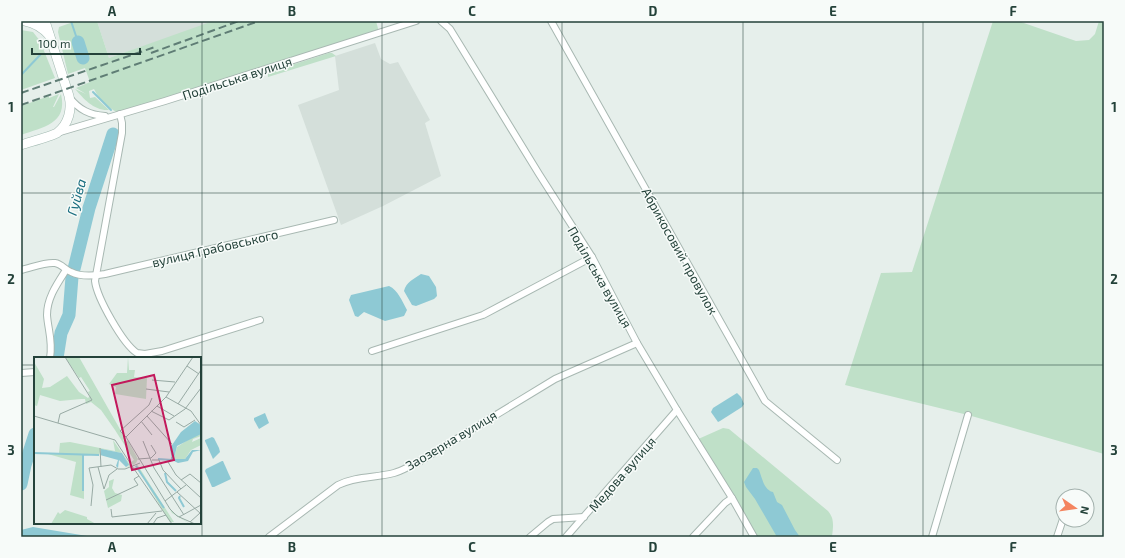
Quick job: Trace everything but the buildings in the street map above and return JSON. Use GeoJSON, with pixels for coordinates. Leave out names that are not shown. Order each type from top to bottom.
{"type":"FeatureCollection","features":[{"type":"Feature","properties":{"kind":"street"},"geometry":{"type":"LineString","coordinates":[[25,21],[40,26],[50,36]]}},
{"type":"Feature","properties":{"kind":"street"},"geometry":{"type":"LineString","coordinates":[[21,145],[57,133],[64,126],[69,116],[69,96],[45,21]]}},
{"type":"Feature","properties":{"kind":"street"},"geometry":{"type":"LineString","coordinates":[[50,36],[51,21]]}},
{"type":"Feature","properties":{"kind":"street","name":"Подільська вулиця"},"geometry":{"type":"LineString","coordinates":[[57,133],[416,21]]}},
{"type":"Feature","properties":{"kind":"street","name":"Подільська вулиця"},"geometry":{"type":"LineString","coordinates":[[441,21],[450,29],[592,257],[637,343],[732,498],[754,537]]}},
{"type":"Feature","properties":{"kind":"street","name":"Абрикосовий провулок"},"geometry":{"type":"LineString","coordinates":[[551,21],[765,401],[837,460]]}},
{"type":"Feature","properties":{"kind":"street"},"geometry":{"type":"LineString","coordinates":[[69,96],[78,107],[89,114],[96,116],[113,116]]}},
{"type":"Feature","properties":{"kind":"street"},"geometry":{"type":"LineString","coordinates":[[120,114],[122,133],[95,284],[103,303],[127,345],[137,353],[145,354],[162,351],[260,320]]}},
{"type":"Feature","properties":{"kind":"street","name":"вулиця Грабовського"},"geometry":{"type":"LineString","coordinates":[[21,270],[52,263],[60,264],[66,270],[78,274],[105,274],[334,220]]}},
{"type":"Feature","properties":{"kind":"street"},"geometry":{"type":"LineString","coordinates":[[372,351],[483,315],[592,257]]}},
{"type":"Feature","properties":{"kind":"street"},"geometry":{"type":"LineString","coordinates":[[50,357],[51,337],[47,317],[48,307],[55,288],[66,270]]}},
{"type":"Feature","properties":{"kind":"street","name":"Заозерна вулиця"},"geometry":{"type":"LineString","coordinates":[[269,537],[338,485],[348,480],[393,473],[417,463],[555,379],[637,343]]}},
{"type":"Feature","properties":{"kind":"street"},"geometry":{"type":"LineString","coordinates":[[21,372],[34,372]]}},
{"type":"Feature","properties":{"kind":"street","name":"Медова вулиця"},"geometry":{"type":"LineString","coordinates":[[566,537],[677,410]]}},
{"type":"Feature","properties":{"kind":"street"},"geometry":{"type":"LineString","coordinates":[[932,537],[968,415]]}},
{"type":"Feature","properties":{"kind":"street"},"geometry":{"type":"LineString","coordinates":[[693,537],[725,503],[732,498]]}},
{"type":"Feature","properties":{"kind":"street"},"geometry":{"type":"LineString","coordinates":[[530,537],[553,519],[584,517]]}},
{"type":"Feature","properties":{"kind":"shaded area"},"geometry":{"type":"Polygon","coordinates":[[[97,21],[213,21],[214,22],[109,58],[97,21]]]}},
{"type":"Feature","properties":{"kind":"shaded area"},"geometry":{"type":"Polygon","coordinates":[[[375,43],[381,59],[390,64],[398,62],[430,120],[425,123],[441,176],[383,206],[341,225],[298,105],[339,90],[335,56],[375,43]]]}},
{"type":"Feature","properties":{"kind":"green space"},"geometry":{"type":"Polygon","coordinates":[[[76,21],[97,21],[109,58],[213,21],[376,21],[379,32],[120,114],[105,104],[94,89],[89,91],[90,98],[95,97],[109,110],[99,109],[94,106],[75,89],[86,94],[76,88],[90,82],[85,68],[68,74],[58,32],[59,27],[76,21]]]}},
{"type":"Feature","properties":{"kind":"green space"},"geometry":{"type":"Polygon","coordinates":[[[993,21],[1018,21],[1076,41],[1089,40],[1095,34],[1099,21],[1104,21],[1104,454],[968,415],[845,385],[881,273],[912,272],[993,21]]]}},
{"type":"Feature","properties":{"kind":"green space"},"geometry":{"type":"Polygon","coordinates":[[[21,30],[33,32],[40,41],[55,78],[21,90],[21,30]]]}},
{"type":"Feature","properties":{"kind":"green space"},"geometry":{"type":"Polygon","coordinates":[[[329,53],[336,56],[268,77],[270,72],[329,53]]]}},
{"type":"Feature","properties":{"kind":"green space"},"geometry":{"type":"Polygon","coordinates":[[[59,94],[53,107],[61,94],[61,112],[57,118],[52,123],[21,135],[21,106],[59,94]]]}},
{"type":"Feature","properties":{"kind":"green space"},"geometry":{"type":"Polygon","coordinates":[[[723,428],[729,429],[828,511],[833,520],[832,537],[754,537],[696,440],[723,428]]]}},
{"type":"Feature","properties":{"kind":"water"},"geometry":{"type":"Polygon","coordinates":[[[421,274],[429,276],[436,287],[437,296],[434,299],[416,306],[412,305],[404,291],[408,283],[421,274]]]}},
{"type":"Feature","properties":{"kind":"water"},"geometry":{"type":"Polygon","coordinates":[[[389,286],[397,293],[407,310],[404,316],[385,321],[364,312],[358,317],[355,316],[349,300],[351,295],[389,286]]]}},
{"type":"Feature","properties":{"kind":"water"},"geometry":{"type":"Polygon","coordinates":[[[737,393],[741,397],[744,404],[742,407],[718,422],[711,412],[713,408],[737,393]]]}},
{"type":"Feature","properties":{"kind":"water"},"geometry":{"type":"Polygon","coordinates":[[[265,413],[269,423],[259,429],[254,418],[265,413]]]}},
{"type":"Feature","properties":{"kind":"water"},"geometry":{"type":"Polygon","coordinates":[[[212,437],[214,438],[220,452],[213,459],[205,441],[212,437]]]}},
{"type":"Feature","properties":{"kind":"water"},"geometry":{"type":"Polygon","coordinates":[[[222,461],[231,479],[212,487],[205,471],[206,469],[222,461]]]}},
{"type":"Feature","properties":{"kind":"water"},"geometry":{"type":"Polygon","coordinates":[[[753,468],[757,468],[759,470],[765,486],[773,492],[777,502],[782,505],[800,537],[777,537],[744,482],[753,468]]]}},
{"type":"Feature","properties":{"kind":"water"},"geometry":{"type":"Polygon","coordinates":[[[33,527],[93,537],[21,537],[21,530],[33,527]]]}},
{"type":"Feature","properties":{"kind":"waterway"},"geometry":{"type":"LineString","coordinates":[[71,21],[78,42]]}},
{"type":"Feature","properties":{"kind":"waterway","name":"Гуйва"},"geometry":{"type":"LineString","coordinates":[[78,42],[83,58]]}},
{"type":"Feature","properties":{"kind":"waterway","name":"Гуйва"},"geometry":{"type":"LineString","coordinates":[[21,75],[41,54]]}},
{"type":"Feature","properties":{"kind":"waterway"},"geometry":{"type":"LineString","coordinates":[[93,92],[111,110]]}},
{"type":"Feature","properties":{"kind":"waterway","name":"Гуйва"},"geometry":{"type":"LineString","coordinates":[[74,269],[89,208],[113,134]]}},
{"type":"Feature","properties":{"kind":"waterway","name":"Гуйва"},"geometry":{"type":"LineString","coordinates":[[57,357],[61,333],[69,315],[72,277]]}},
{"type":"Feature","properties":{"kind":"waterway","name":"Гуйва"},"geometry":{"type":"LineString","coordinates":[[21,484],[25,465],[34,437]]}},
{"type":"Feature","properties":{"kind":"railway"},"geometry":{"type":"LineString","coordinates":[[151,53],[239,21]]}},
{"type":"Feature","properties":{"kind":"railway"},"geometry":{"type":"LineString","coordinates":[[21,105],[259,21]]}},
{"type":"Feature","properties":{"kind":"railway"},"geometry":{"type":"LineString","coordinates":[[21,93],[155,47]]}}]}
